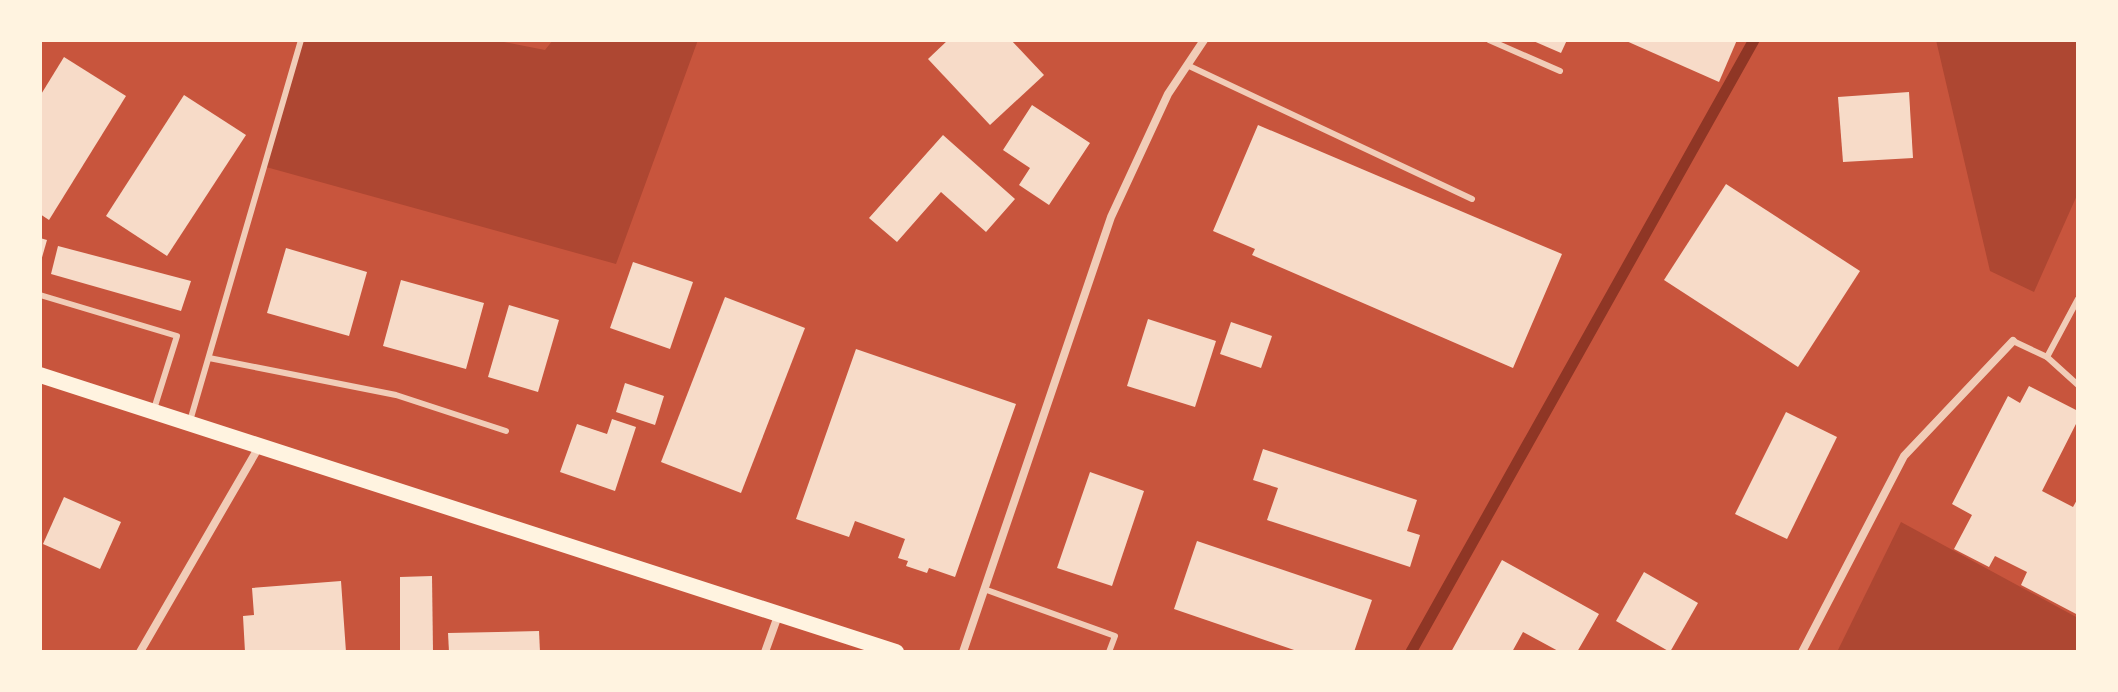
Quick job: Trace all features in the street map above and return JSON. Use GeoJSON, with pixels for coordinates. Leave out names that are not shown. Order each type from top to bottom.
{"type":"FeatureCollection","features":[{"type":"Feature","properties":{"kind":"main road"},"geometry":{"type":"LineString","coordinates":[[40,375],[896,652]]}},
{"type":"Feature","properties":{"kind":"street"},"geometry":{"type":"LineString","coordinates":[[963,652],[1111,217],[1168,94],[1204,40]]}},
{"type":"Feature","properties":{"kind":"street"},"geometry":{"type":"LineString","coordinates":[[1802,652],[1904,456],[2013,341]]}},
{"type":"Feature","properties":{"kind":"street"},"geometry":{"type":"LineString","coordinates":[[140,652],[260,445]]}},
{"type":"Feature","properties":{"kind":"street"},"geometry":{"type":"LineString","coordinates":[[765,652],[779,613]]}},
{"type":"Feature","properties":{"kind":"lane"},"geometry":{"type":"LineString","coordinates":[[190,422],[301,40]]}},
{"type":"Feature","properties":{"kind":"lane"},"geometry":{"type":"LineString","coordinates":[[1489,40],[1560,71]]}},
{"type":"Feature","properties":{"kind":"lane"},"geometry":{"type":"LineString","coordinates":[[1187,65],[1472,199]]}},
{"type":"Feature","properties":{"kind":"lane"},"geometry":{"type":"LineString","coordinates":[[40,295],[177,336],[154,410]]}},
{"type":"Feature","properties":{"kind":"lane"},"geometry":{"type":"LineString","coordinates":[[2047,357],[2076,310],[2078,299]]}},
{"type":"Feature","properties":{"kind":"lane"},"geometry":{"type":"LineString","coordinates":[[2013,341],[2047,357],[2078,385]]}},
{"type":"Feature","properties":{"kind":"lane"},"geometry":{"type":"LineString","coordinates":[[209,358],[396,395],[506,431]]}},
{"type":"Feature","properties":{"kind":"lane"},"geometry":{"type":"LineString","coordinates":[[984,589],[1115,636],[1109,652]]}},
{"type":"Feature","properties":{"kind":"shaded area"},"geometry":{"type":"Polygon","coordinates":[[[302,40],[494,40],[545,50],[553,40],[698,40],[616,264],[266,167],[302,40]]]}},
{"type":"Feature","properties":{"kind":"shaded area"},"geometry":{"type":"Polygon","coordinates":[[[1936,40],[2078,40],[2078,193],[2034,292],[1990,271],[1936,40]]]}},
{"type":"Feature","properties":{"kind":"shaded area"},"geometry":{"type":"Polygon","coordinates":[[[1901,522],[2078,618],[2078,652],[1837,652],[1901,522]]]}},
{"type":"Feature","properties":{"kind":"building"},"geometry":{"type":"Polygon","coordinates":[[[948,40],[1011,40],[1044,75],[990,125],[928,59],[948,40]]]}},
{"type":"Feature","properties":{"kind":"building"},"geometry":{"type":"Polygon","coordinates":[[[1531,40],[1567,40],[1561,53],[1531,40]]]}},
{"type":"Feature","properties":{"kind":"building"},"geometry":{"type":"Polygon","coordinates":[[[1624,40],[1737,40],[1719,82],[1624,40]]]}},
{"type":"Feature","properties":{"kind":"building"},"geometry":{"type":"Polygon","coordinates":[[[64,57],[126,96],[49,220],[40,214],[40,96],[64,57]]]}},
{"type":"Feature","properties":{"kind":"building"},"geometry":{"type":"Polygon","coordinates":[[[1909,92],[1913,158],[1843,162],[1838,97],[1909,92]]]}},
{"type":"Feature","properties":{"kind":"building"},"geometry":{"type":"Polygon","coordinates":[[[184,95],[246,135],[167,256],[106,216],[184,95]]]}},
{"type":"Feature","properties":{"kind":"building"},"geometry":{"type":"Polygon","coordinates":[[[1032,105],[1090,143],[1049,205],[1019,185],[1030,168],[1003,150],[1032,105]]]}},
{"type":"Feature","properties":{"kind":"building"},"geometry":{"type":"Polygon","coordinates":[[[1258,125],[1562,254],[1513,368],[1252,255],[1255,249],[1213,231],[1258,125]]]}},
{"type":"Feature","properties":{"kind":"building"},"geometry":{"type":"Polygon","coordinates":[[[943,135],[1015,199],[986,232],[941,192],[897,242],[869,218],[943,135]]]}},
{"type":"Feature","properties":{"kind":"building"},"geometry":{"type":"Polygon","coordinates":[[[1726,184],[1860,271],[1798,367],[1664,280],[1726,184]]]}},
{"type":"Feature","properties":{"kind":"building"},"geometry":{"type":"Polygon","coordinates":[[[40,238],[47,240],[41,261],[40,261],[40,238]]]}},
{"type":"Feature","properties":{"kind":"building"},"geometry":{"type":"Polygon","coordinates":[[[58,246],[191,281],[181,311],[51,274],[58,246]]]}},
{"type":"Feature","properties":{"kind":"building"},"geometry":{"type":"Polygon","coordinates":[[[286,248],[367,272],[349,336],[267,313],[286,248]]]}},
{"type":"Feature","properties":{"kind":"building"},"geometry":{"type":"Polygon","coordinates":[[[633,262],[693,282],[670,349],[610,328],[633,262]]]}},
{"type":"Feature","properties":{"kind":"building"},"geometry":{"type":"Polygon","coordinates":[[[401,280],[484,303],[466,369],[383,346],[401,280]]]}},
{"type":"Feature","properties":{"kind":"building"},"geometry":{"type":"Polygon","coordinates":[[[725,297],[805,328],[741,493],[661,462],[725,297]]]}},
{"type":"Feature","properties":{"kind":"building"},"geometry":{"type":"Polygon","coordinates":[[[509,305],[559,320],[538,392],[488,377],[509,305]]]}},
{"type":"Feature","properties":{"kind":"building"},"geometry":{"type":"Polygon","coordinates":[[[1148,319],[1216,341],[1195,407],[1127,386],[1148,319]]]}},
{"type":"Feature","properties":{"kind":"building"},"geometry":{"type":"Polygon","coordinates":[[[1231,322],[1272,336],[1261,368],[1220,354],[1231,322]]]}},
{"type":"Feature","properties":{"kind":"building"},"geometry":{"type":"Polygon","coordinates":[[[856,349],[1016,404],[955,577],[929,568],[927,573],[906,566],[908,561],[898,558],[905,539],[855,521],[849,537],[796,519],[856,349]]]}},
{"type":"Feature","properties":{"kind":"building"},"geometry":{"type":"Polygon","coordinates":[[[625,383],[664,396],[655,425],[616,412],[625,383]]]}},
{"type":"Feature","properties":{"kind":"building"},"geometry":{"type":"Polygon","coordinates":[[[2029,386],[2078,411],[2078,420],[2042,491],[2073,507],[2078,498],[2078,615],[2021,585],[2027,572],[1995,556],[1989,567],[1954,549],[1972,515],[1952,504],[2008,396],[2020,403],[2029,386]]]}},
{"type":"Feature","properties":{"kind":"building"},"geometry":{"type":"Polygon","coordinates":[[[1786,412],[1837,437],[1787,539],[1735,514],[1786,412]]]}},
{"type":"Feature","properties":{"kind":"building"},"geometry":{"type":"Polygon","coordinates":[[[612,419],[636,427],[615,491],[560,472],[577,424],[607,434],[612,419]]]}},
{"type":"Feature","properties":{"kind":"building"},"geometry":{"type":"Polygon","coordinates":[[[1263,449],[1417,500],[1407,531],[1420,535],[1410,567],[1267,520],[1278,488],[1253,480],[1263,449]]]}},
{"type":"Feature","properties":{"kind":"building"},"geometry":{"type":"Polygon","coordinates":[[[1090,472],[1144,491],[1112,586],[1057,568],[1090,472]]]}},
{"type":"Feature","properties":{"kind":"building"},"geometry":{"type":"Polygon","coordinates":[[[64,497],[121,522],[100,569],[43,544],[64,497]]]}},
{"type":"Feature","properties":{"kind":"building"},"geometry":{"type":"Polygon","coordinates":[[[1197,541],[1372,600],[1354,652],[1300,652],[1174,609],[1197,541]]]}},
{"type":"Feature","properties":{"kind":"building"},"geometry":{"type":"Polygon","coordinates":[[[1502,560],[1599,614],[1577,652],[1560,652],[1523,632],[1512,652],[1451,652],[1502,560]]]}},
{"type":"Feature","properties":{"kind":"building"},"geometry":{"type":"Polygon","coordinates":[[[1644,572],[1698,603],[1670,652],[1616,621],[1644,572]]]}},
{"type":"Feature","properties":{"kind":"building"},"geometry":{"type":"Polygon","coordinates":[[[432,576],[433,652],[400,652],[400,577],[432,576]]]}},
{"type":"Feature","properties":{"kind":"building"},"geometry":{"type":"Polygon","coordinates":[[[341,581],[346,652],[245,652],[243,616],[254,615],[252,588],[341,581]]]}},
{"type":"Feature","properties":{"kind":"building"},"geometry":{"type":"Polygon","coordinates":[[[539,631],[540,652],[449,652],[448,633],[539,631]]]}},
{"type":"Feature","properties":{"kind":"waterway"},"geometry":{"type":"LineString","coordinates":[[1411,652],[1754,40]]}}]}
